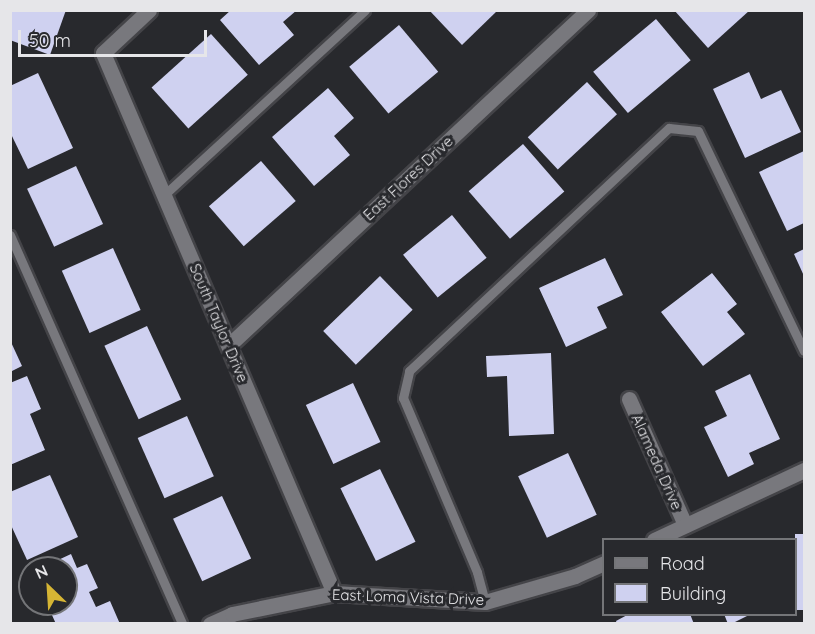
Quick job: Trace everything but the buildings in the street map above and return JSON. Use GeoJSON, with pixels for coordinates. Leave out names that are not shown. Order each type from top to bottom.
{"type":"FeatureCollection","features":[{"type":"Feature","properties":{"kind":"street","name":"South Taylor Drive"},"geometry":{"type":"LineString","coordinates":[[149,10],[103,53],[334,593]]}},
{"type":"Feature","properties":{"kind":"street","name":"East Flores Drive"},"geometry":{"type":"LineString","coordinates":[[229,345],[588,10]]}},
{"type":"Feature","properties":{"kind":"street","name":"Alameda Drive"},"geometry":{"type":"LineString","coordinates":[[629,399],[685,525]]}},
{"type":"Feature","properties":{"kind":"street"},"geometry":{"type":"LineString","coordinates":[[658,538],[804,470]]}},
{"type":"Feature","properties":{"kind":"street","name":"East Loma Vista Drive"},"geometry":{"type":"LineString","coordinates":[[210,624],[232,614],[334,593],[484,602],[575,576],[602,563]]}},
{"type":"Feature","properties":{"kind":"lane"},"geometry":{"type":"LineString","coordinates":[[164,195],[365,10]]}},
{"type":"Feature","properties":{"kind":"lane"},"geometry":{"type":"LineString","coordinates":[[484,602],[477,572],[403,398],[409,371],[669,128],[699,131],[804,351]]}},
{"type":"Feature","properties":{"kind":"lane"},"geometry":{"type":"LineString","coordinates":[[10,235],[182,624]]}}]}
